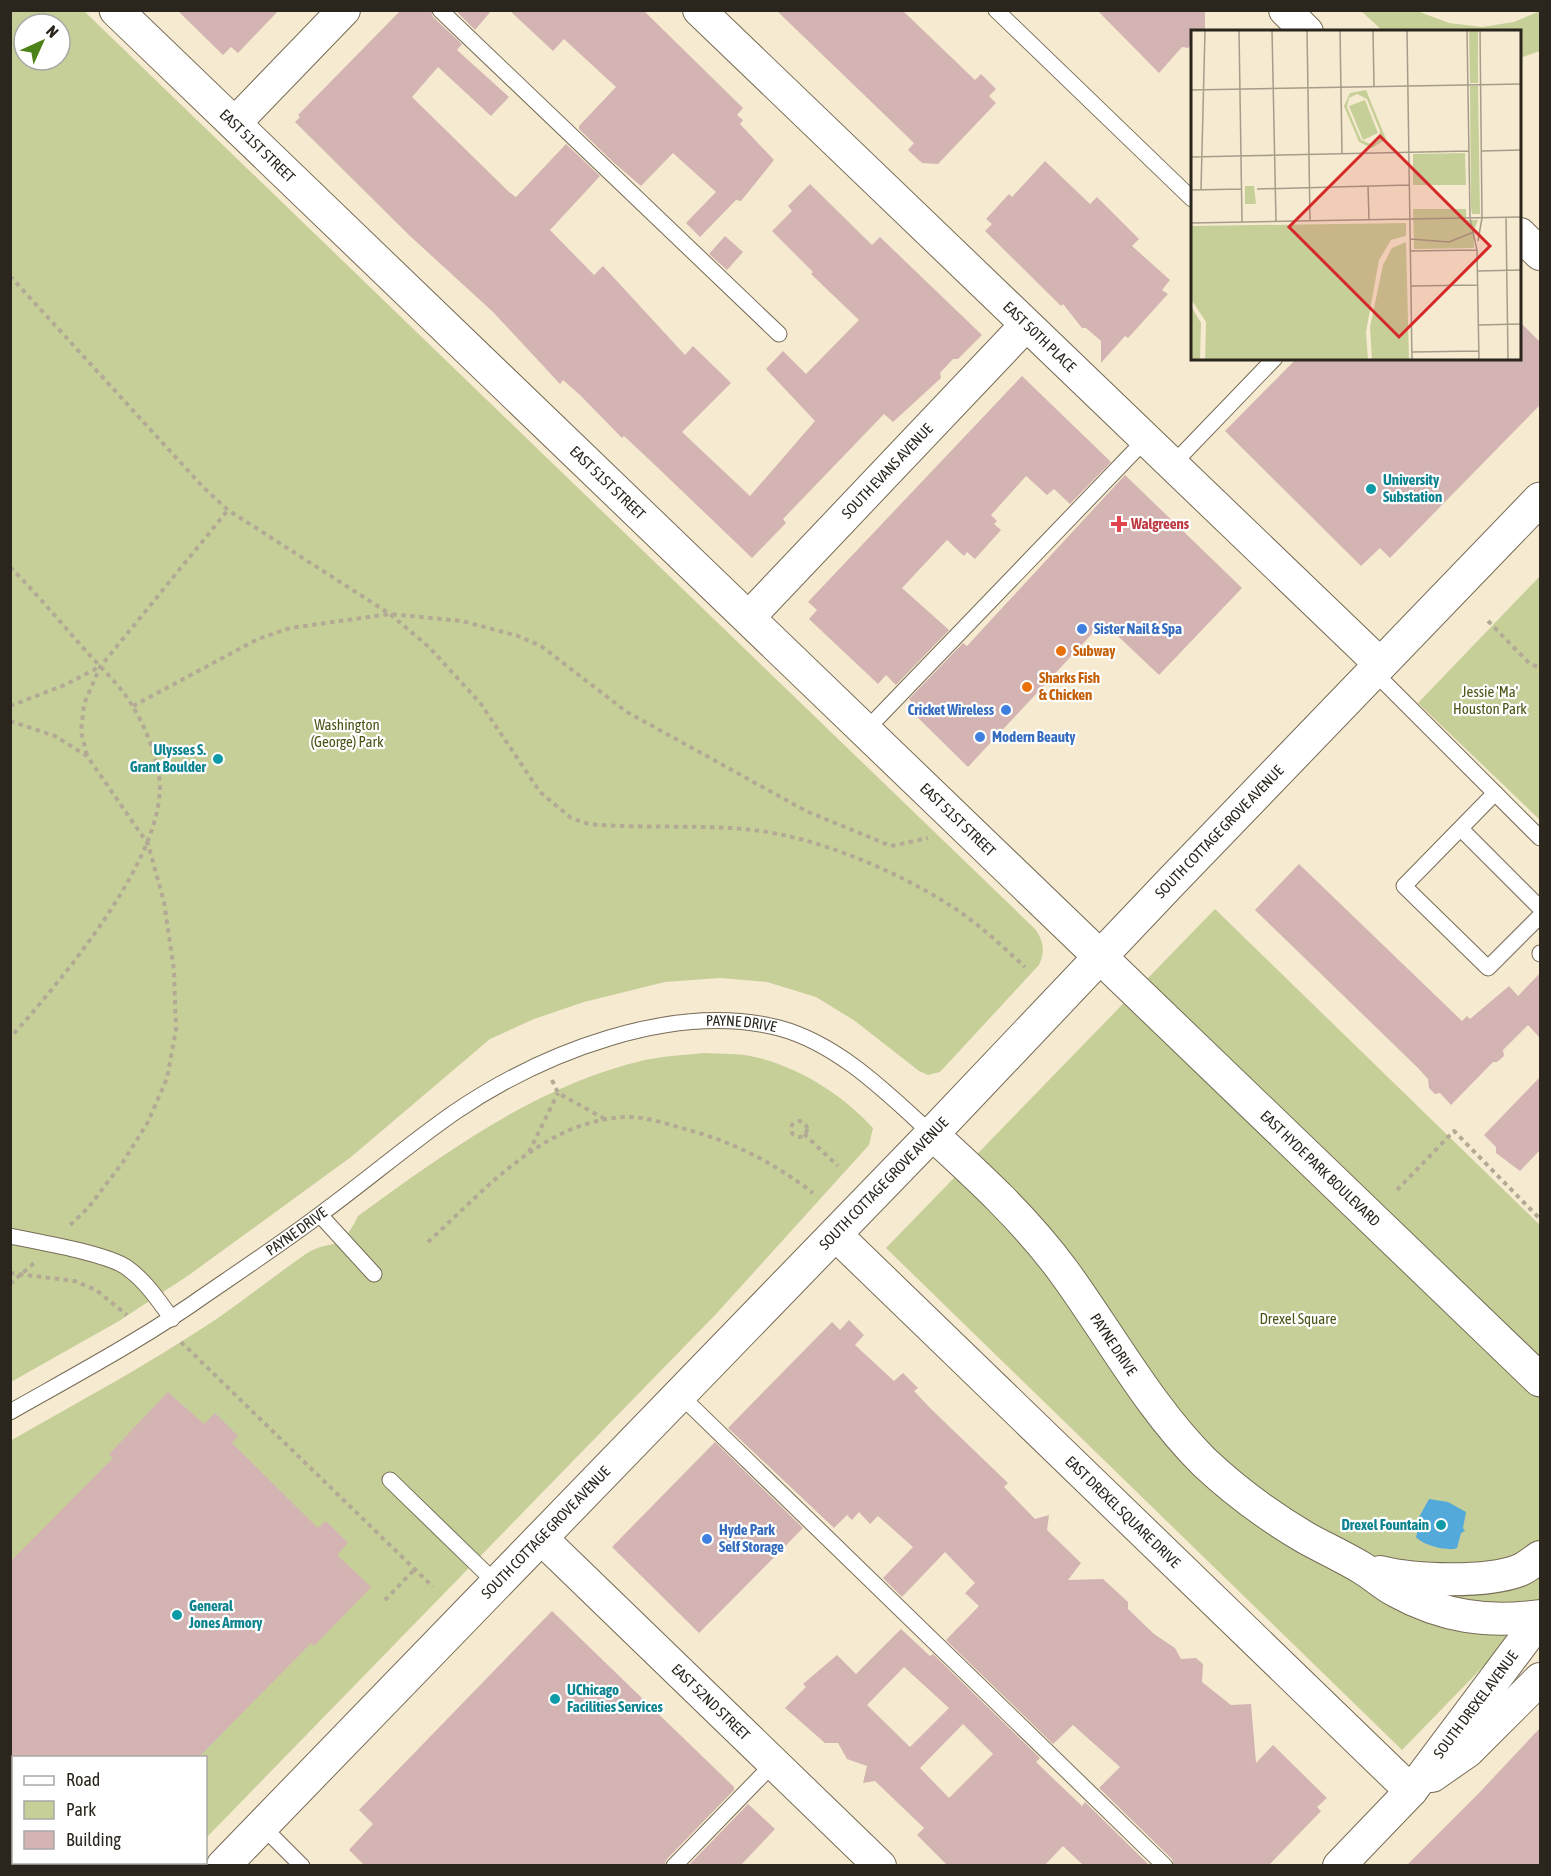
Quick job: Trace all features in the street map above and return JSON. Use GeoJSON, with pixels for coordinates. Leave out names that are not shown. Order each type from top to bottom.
{"type":"FeatureCollection","features":[{"type":"Feature","properties":{"kind":"main road","name":"EAST 51ST STREET"},"geometry":{"type":"LineString","coordinates":[[116,10],[1101,956]]}},
{"type":"Feature","properties":{"kind":"main road","name":"SOUTH COTTAGE GROVE AVENUE"},"geometry":{"type":"LineString","coordinates":[[223,1866],[932,1134],[1540,499]]}},
{"type":"Feature","properties":{"kind":"main road","name":"EAST HYDE PARK BOULEVARD"},"geometry":{"type":"LineString","coordinates":[[1101,956],[1540,1380]]}},
{"type":"Feature","properties":{"kind":"street"},"geometry":{"type":"LineString","coordinates":[[234,124],[344,10]]}},
{"type":"Feature","properties":{"kind":"street","name":"EAST 50TH PLACE"},"geometry":{"type":"LineString","coordinates":[[699,10],[1146,439],[1377,668]]}},
{"type":"Feature","properties":{"kind":"street"},"geometry":{"type":"LineString","coordinates":[[1285,10],[1305,30]]}},
{"type":"Feature","properties":{"kind":"street"},"geometry":{"type":"LineString","coordinates":[[1521,235],[1540,254]]}},
{"type":"Feature","properties":{"kind":"street","name":"SOUTH EVANS AVENUE"},"geometry":{"type":"LineString","coordinates":[[748,617],[1026,325]]}},
{"type":"Feature","properties":{"kind":"street","name":"PAYNE DRIVE"},"geometry":{"type":"LineString","coordinates":[[932,1134],[989,1187],[1030,1231],[1062,1270],[1155,1404],[1204,1461],[1241,1494],[1278,1520],[1362,1568],[1396,1591],[1455,1615],[1505,1621],[1540,1618]]}},
{"type":"Feature","properties":{"kind":"street","name":"EAST DREXEL SQUARE DRIVE"},"geometry":{"type":"LineString","coordinates":[[835,1234],[1411,1791]]}},
{"type":"Feature","properties":{"kind":"street","name":"EAST 52ND STREET"},"geometry":{"type":"LineString","coordinates":[[541,1538],[880,1866]]}},
{"type":"Feature","properties":{"kind":"street","name":"PAYNE DRIVE"},"geometry":{"type":"LineString","coordinates":[[1362,1568],[1401,1578],[1463,1580],[1530,1564]]}},
{"type":"Feature","properties":{"kind":"street","name":"SOUTH DREXEL AVENUE"},"geometry":{"type":"LineString","coordinates":[[1339,1866],[1411,1791],[1540,1618]]}},
{"type":"Feature","properties":{"kind":"street","name":"SOUTH DREXEL AVENUE"},"geometry":{"type":"LineString","coordinates":[[1411,1791],[1468,1751],[1540,1679]]}},
{"type":"Feature","properties":{"kind":"lane"},"geometry":{"type":"LineString","coordinates":[[440,10],[779,334]]}},
{"type":"Feature","properties":{"kind":"lane"},"geometry":{"type":"LineString","coordinates":[[996,10],[1191,198]]}},
{"type":"Feature","properties":{"kind":"lane"},"geometry":{"type":"LineString","coordinates":[[1172,465],[1273,360]]}},
{"type":"Feature","properties":{"kind":"lane"},"geometry":{"type":"LineString","coordinates":[[866,730],[1146,439]]}},
{"type":"Feature","properties":{"kind":"lane"},"geometry":{"type":"LineString","coordinates":[[1377,668],[1540,838]]}},
{"type":"Feature","properties":{"kind":"lane"},"geometry":{"type":"LineString","coordinates":[[1496,793],[1404,886],[1488,968],[1540,915]]}},
{"type":"Feature","properties":{"kind":"lane"},"geometry":{"type":"LineString","coordinates":[[1461,828],[1540,908]]}},
{"type":"Feature","properties":{"kind":"lane","name":"PAYNE DRIVE"},"geometry":{"type":"LineString","coordinates":[[10,1412],[172,1319],[320,1215],[456,1112],[545,1063],[614,1037],[671,1023],[710,1020],[751,1023],[781,1029],[824,1048],[865,1076],[932,1134]]}},
{"type":"Feature","properties":{"kind":"lane"},"geometry":{"type":"LineString","coordinates":[[320,1215],[374,1274]]}},
{"type":"Feature","properties":{"kind":"lane"},"geometry":{"type":"LineString","coordinates":[[10,1236],[124,1266],[146,1283],[172,1319]]}},
{"type":"Feature","properties":{"kind":"lane"},"geometry":{"type":"LineString","coordinates":[[679,1394],[1165,1866]]}},
{"type":"Feature","properties":{"kind":"lane"},"geometry":{"type":"LineString","coordinates":[[390,1480],[497,1584]]}},
{"type":"Feature","properties":{"kind":"lane"},"geometry":{"type":"LineString","coordinates":[[674,1866],[774,1763]]}},
{"type":"Feature","properties":{"kind":"lane"},"geometry":{"type":"LineString","coordinates":[[261,1826],[302,1866]]}},
{"type":"Feature","properties":{"kind":"path"},"geometry":{"type":"LineString","coordinates":[[10,276],[203,487],[228,510],[390,614],[455,675],[481,704],[540,792],[571,818],[589,824],[613,826],[754,830],[791,837],[835,851],[888,872],[952,906],[1025,967]]}},
{"type":"Feature","properties":{"kind":"path"},"geometry":{"type":"LineString","coordinates":[[10,1284],[88,1208],[123,1162],[148,1122],[167,1078],[176,1030],[174,970],[164,902],[148,844],[87,756],[81,732],[84,704],[100,667],[228,510]]}},
{"type":"Feature","properties":{"kind":"path"},"geometry":{"type":"LineString","coordinates":[[10,567],[133,706],[151,746],[159,776],[158,806],[148,844],[129,881],[93,933],[10,1038]]}},
{"type":"Feature","properties":{"kind":"path"},"geometry":{"type":"LineString","coordinates":[[133,706],[258,639],[300,627],[390,614],[462,621],[518,636],[542,646],[599,693],[646,723],[806,811],[891,846],[928,838]]}},
{"type":"Feature","properties":{"kind":"path"},"geometry":{"type":"LineString","coordinates":[[1488,621],[1529,663],[1540,668]]}},
{"type":"Feature","properties":{"kind":"path"},"geometry":{"type":"LineString","coordinates":[[10,706],[67,684],[100,667]]}},
{"type":"Feature","properties":{"kind":"path"},"geometry":{"type":"LineString","coordinates":[[10,721],[55,736],[87,756]]}},
{"type":"Feature","properties":{"kind":"path"},"geometry":{"type":"LineString","coordinates":[[545,1063],[558,1093],[606,1119]]}},
{"type":"Feature","properties":{"kind":"path"},"geometry":{"type":"LineString","coordinates":[[529,1152],[558,1093]]}},
{"type":"Feature","properties":{"kind":"path"},"geometry":{"type":"LineString","coordinates":[[428,1242],[529,1152],[590,1121],[627,1117],[673,1125],[719,1138],[771,1164],[813,1193]]}},
{"type":"Feature","properties":{"kind":"path"},"geometry":{"type":"LineString","coordinates":[[793,1123],[804,1123],[806,1130],[804,1134],[797,1136],[793,1134],[793,1123]]}},
{"type":"Feature","properties":{"kind":"path"},"geometry":{"type":"LineString","coordinates":[[1397,1190],[1454,1131],[1540,1219]]}},
{"type":"Feature","properties":{"kind":"path"},"geometry":{"type":"LineString","coordinates":[[804,1134],[838,1166]]}},
{"type":"Feature","properties":{"kind":"path"},"geometry":{"type":"LineString","coordinates":[[10,1273],[75,1281],[96,1290],[127,1315]]}},
{"type":"Feature","properties":{"kind":"path"},"geometry":{"type":"LineString","coordinates":[[181,1342],[433,1587]]}},
{"type":"Feature","properties":{"kind":"path"},"geometry":{"type":"LineString","coordinates":[[385,1600],[415,1569]]}},
{"type":"Feature","properties":{"kind":"green space","name":"Washington (George) Park"},"geometry":{"type":"Polygon","coordinates":[[[10,11],[84,11],[1036,930],[1041,939],[1043,951],[1039,965],[940,1072],[928,1075],[919,1071],[855,1021],[816,997],[767,982],[720,978],[665,982],[584,1002],[534,1019],[490,1039],[351,1157],[189,1275],[119,1321],[11,1382],[10,11]]]}},
{"type":"Feature","properties":{"kind":"green space"},"geometry":{"type":"Polygon","coordinates":[[[1361,11],[1417,11],[1449,23],[1482,27],[1514,22],[1540,11],[1540,51],[1521,58],[1521,30],[1382,30],[1361,11]]]}},
{"type":"Feature","properties":{"kind":"green space","name":"Jessie 'Ma' Houston Park"},"geometry":{"type":"Polygon","coordinates":[[[1540,576],[1540,820],[1418,703],[1540,576]]]}},
{"type":"Feature","properties":{"kind":"green space","name":"Drexel Square"},"geometry":{"type":"Polygon","coordinates":[[[1215,909],[1540,1225],[1540,1608],[1402,1750],[886,1248],[1215,909]]]}},
{"type":"Feature","properties":{"kind":"green space"},"geometry":{"type":"Polygon","coordinates":[[[704,1053],[736,1054],[755,1057],[788,1068],[819,1084],[861,1116],[873,1128],[869,1145],[717,1313],[207,1837],[207,1756],[12,1756],[12,1864],[180,1864],[11,1865],[10,1441],[193,1335],[303,1256],[339,1241],[345,1237],[358,1216],[425,1168],[494,1123],[530,1103],[605,1071],[645,1060],[704,1053]]]}},
{"type":"Feature","properties":{"kind":"water","name":"Drexel Fountain"},"geometry":{"type":"Polygon","coordinates":[[[1429,1499],[1448,1502],[1466,1512],[1463,1528],[1465,1531],[1461,1533],[1457,1548],[1436,1547],[1416,1537],[1420,1522],[1418,1519],[1429,1499]]]}},
{"type":"Feature","properties":{"kind":"building"},"geometry":{"type":"Polygon","coordinates":[[[177,10],[279,10],[238,53],[231,47],[223,55],[177,10]]]}},
{"type":"Feature","properties":{"kind":"building"},"geometry":{"type":"Polygon","coordinates":[[[401,10],[431,10],[433,17],[462,44],[457,50],[509,97],[491,116],[438,67],[412,97],[509,192],[516,197],[566,144],[600,176],[550,230],[594,275],[603,266],[685,355],[693,346],[731,383],[682,432],[750,496],[815,421],[766,369],[783,351],[806,374],[859,320],[811,274],[813,272],[772,231],[792,211],[788,206],[810,184],[872,245],[880,237],[982,335],[958,359],[953,359],[940,373],[941,378],[893,422],[884,414],[783,519],[786,523],[752,558],[624,436],[622,438],[580,395],[563,380],[560,384],[493,312],[410,236],[295,122],[300,117],[298,115],[401,10]]]}},
{"type":"Feature","properties":{"kind":"building"},"geometry":{"type":"Polygon","coordinates":[[[455,10],[492,10],[475,30],[455,10]]]}},
{"type":"Feature","properties":{"kind":"building"},"geometry":{"type":"Polygon","coordinates":[[[509,10],[643,10],[743,108],[737,115],[743,120],[740,124],[774,160],[741,201],[736,200],[700,237],[686,223],[716,192],[673,153],[641,186],[613,162],[579,129],[579,126],[616,87],[564,39],[553,51],[509,10]]]}},
{"type":"Feature","properties":{"kind":"building"},"geometry":{"type":"Polygon","coordinates":[[[776,10],[902,10],[975,80],[981,74],[996,89],[989,96],[996,103],[938,164],[922,163],[908,150],[914,143],[776,10]]]}},
{"type":"Feature","properties":{"kind":"building"},"geometry":{"type":"Polygon","coordinates":[[[1097,10],[1205,10],[1205,30],[1191,30],[1191,44],[1188,48],[1182,47],[1159,73],[1097,10]]]}},
{"type":"Feature","properties":{"kind":"building"},"geometry":{"type":"Polygon","coordinates":[[[1045,161],[1090,204],[1097,197],[1139,239],[1132,246],[1170,280],[1162,290],[1168,294],[1128,338],[1125,336],[1101,363],[1101,341],[1086,328],[1082,328],[1063,304],[1061,306],[985,231],[992,224],[986,219],[1009,194],[1012,197],[1045,161]]]}},
{"type":"Feature","properties":{"kind":"building"},"geometry":{"type":"Polygon","coordinates":[[[725,236],[743,252],[727,270],[709,254],[725,236]]]}},
{"type":"Feature","properties":{"kind":"building","name":"University Substation"},"geometry":{"type":"Polygon","coordinates":[[[1521,323],[1540,342],[1540,405],[1390,558],[1380,548],[1361,566],[1225,431],[1295,360],[1521,360],[1521,323]]]}},
{"type":"Feature","properties":{"kind":"building"},"geometry":{"type":"Polygon","coordinates":[[[1022,376],[1111,462],[1070,504],[1054,489],[1047,495],[1026,476],[991,515],[997,521],[994,524],[1001,530],[975,559],[967,552],[964,556],[947,540],[902,588],[949,630],[896,685],[886,675],[878,684],[809,619],[817,610],[808,602],[1022,376]]]}},
{"type":"Feature","properties":{"kind":"building"},"geometry":{"type":"Polygon","coordinates":[[[1125,475],[1242,588],[1159,675],[1103,622],[968,767],[909,709],[914,704],[909,699],[963,643],[967,646],[1125,475]]]}},
{"type":"Feature","properties":{"kind":"building"},"geometry":{"type":"Polygon","coordinates":[[[1299,864],[1462,1021],[1467,1016],[1470,1019],[1509,986],[1518,996],[1540,973],[1540,1038],[1528,1025],[1503,1050],[1504,1056],[1497,1062],[1493,1062],[1451,1105],[1440,1093],[1435,1094],[1429,1088],[1428,1079],[1418,1068],[1255,910],[1299,864]]]}},
{"type":"Feature","properties":{"kind":"building"},"geometry":{"type":"Polygon","coordinates":[[[1540,1077],[1540,1150],[1520,1171],[1496,1153],[1496,1147],[1484,1135],[1540,1077]]]}},
{"type":"Feature","properties":{"kind":"building"},"geometry":{"type":"Polygon","coordinates":[[[849,1320],[864,1335],[855,1345],[894,1381],[903,1373],[918,1388],[914,1391],[930,1408],[1008,1483],[1004,1487],[1035,1519],[1049,1515],[1047,1530],[1081,1563],[1068,1580],[1103,1579],[1128,1602],[1128,1609],[1154,1634],[1175,1648],[1181,1659],[1196,1658],[1203,1664],[1202,1682],[1231,1705],[1251,1704],[1256,1763],[1273,1745],[1327,1798],[1317,1807],[1321,1811],[1268,1866],[1174,1866],[1172,1859],[1099,1788],[1120,1767],[1073,1725],[1053,1744],[946,1640],[979,1606],[965,1593],[975,1583],[945,1552],[902,1597],[883,1578],[913,1547],[878,1516],[870,1524],[859,1512],[852,1520],[847,1515],[834,1528],[728,1428],[832,1322],[840,1330],[849,1320]]]}},
{"type":"Feature","properties":{"kind":"building","name":"General Jones Armory"},"geometry":{"type":"Polygon","coordinates":[[[168,1392],[204,1424],[215,1413],[238,1436],[232,1443],[318,1528],[326,1521],[348,1543],[337,1555],[371,1587],[314,1646],[311,1643],[200,1756],[12,1756],[10,1758],[10,1562],[113,1458],[109,1454],[168,1392]]]}},
{"type":"Feature","properties":{"kind":"building","name":"Hyde Park Self Storage"},"geometry":{"type":"Polygon","coordinates":[[[715,1442],[803,1528],[699,1633],[612,1547],[715,1442]]]}},
{"type":"Feature","properties":{"kind":"building","name":"UChicago Facilities Services"},"geometry":{"type":"Polygon","coordinates":[[[552,1611],[734,1787],[734,1790],[667,1859],[664,1866],[365,1866],[349,1850],[373,1824],[359,1810],[552,1611]]]}},
{"type":"Feature","properties":{"kind":"building"},"geometry":{"type":"Polygon","coordinates":[[[901,1629],[930,1656],[933,1654],[1040,1758],[1036,1762],[1082,1806],[1085,1802],[1150,1866],[1084,1866],[1063,1846],[1044,1866],[948,1866],[917,1835],[924,1828],[875,1781],[863,1783],[867,1766],[847,1759],[838,1743],[825,1743],[785,1708],[806,1687],[803,1684],[837,1655],[856,1674],[901,1629]],[[904,1667],[867,1705],[910,1747],[949,1708],[904,1667]],[[963,1724],[920,1768],[949,1798],[993,1754],[963,1724]]]}},
{"type":"Feature","properties":{"kind":"building"},"geometry":{"type":"Polygon","coordinates":[[[1540,1728],[1540,1866],[1406,1866],[1479,1793],[1540,1728]]]}},
{"type":"Feature","properties":{"kind":"building"},"geometry":{"type":"Polygon","coordinates":[[[748,1804],[775,1829],[740,1866],[688,1866],[748,1804]]]}},
{"type":"Feature","properties":{"kind":"place","name":"University Substation"},"geometry":{"type":"Point","coordinates":[1371,489]}},
{"type":"Feature","properties":{"kind":"place","name":"Walgreens"},"geometry":{"type":"Point","coordinates":[1119,524]}},
{"type":"Feature","properties":{"kind":"place","name":"Sister Nail & Spa"},"geometry":{"type":"Point","coordinates":[1082,629]}},
{"type":"Feature","properties":{"kind":"place","name":"Subway"},"geometry":{"type":"Point","coordinates":[1061,651]}},
{"type":"Feature","properties":{"kind":"place","name":"Sharks Fish & Chicken"},"geometry":{"type":"Point","coordinates":[1027,687]}},
{"type":"Feature","properties":{"kind":"place","name":"Cricket Wireless"},"geometry":{"type":"Point","coordinates":[1006,710]}},
{"type":"Feature","properties":{"kind":"place","name":"Modern Beauty"},"geometry":{"type":"Point","coordinates":[980,737]}},
{"type":"Feature","properties":{"kind":"place","name":"Ulysses S. Grant Boulder"},"geometry":{"type":"Point","coordinates":[218,759]}},
{"type":"Feature","properties":{"kind":"place","name":"Drexel Fountain"},"geometry":{"type":"Point","coordinates":[1441,1525]}},
{"type":"Feature","properties":{"kind":"place","name":"Hyde Park Self Storage"},"geometry":{"type":"Point","coordinates":[707,1539]}},
{"type":"Feature","properties":{"kind":"place","name":"General Jones Armory"},"geometry":{"type":"Point","coordinates":[177,1615]}},
{"type":"Feature","properties":{"kind":"place","name":"UChicago Facilities Services"},"geometry":{"type":"Point","coordinates":[555,1699]}}]}
